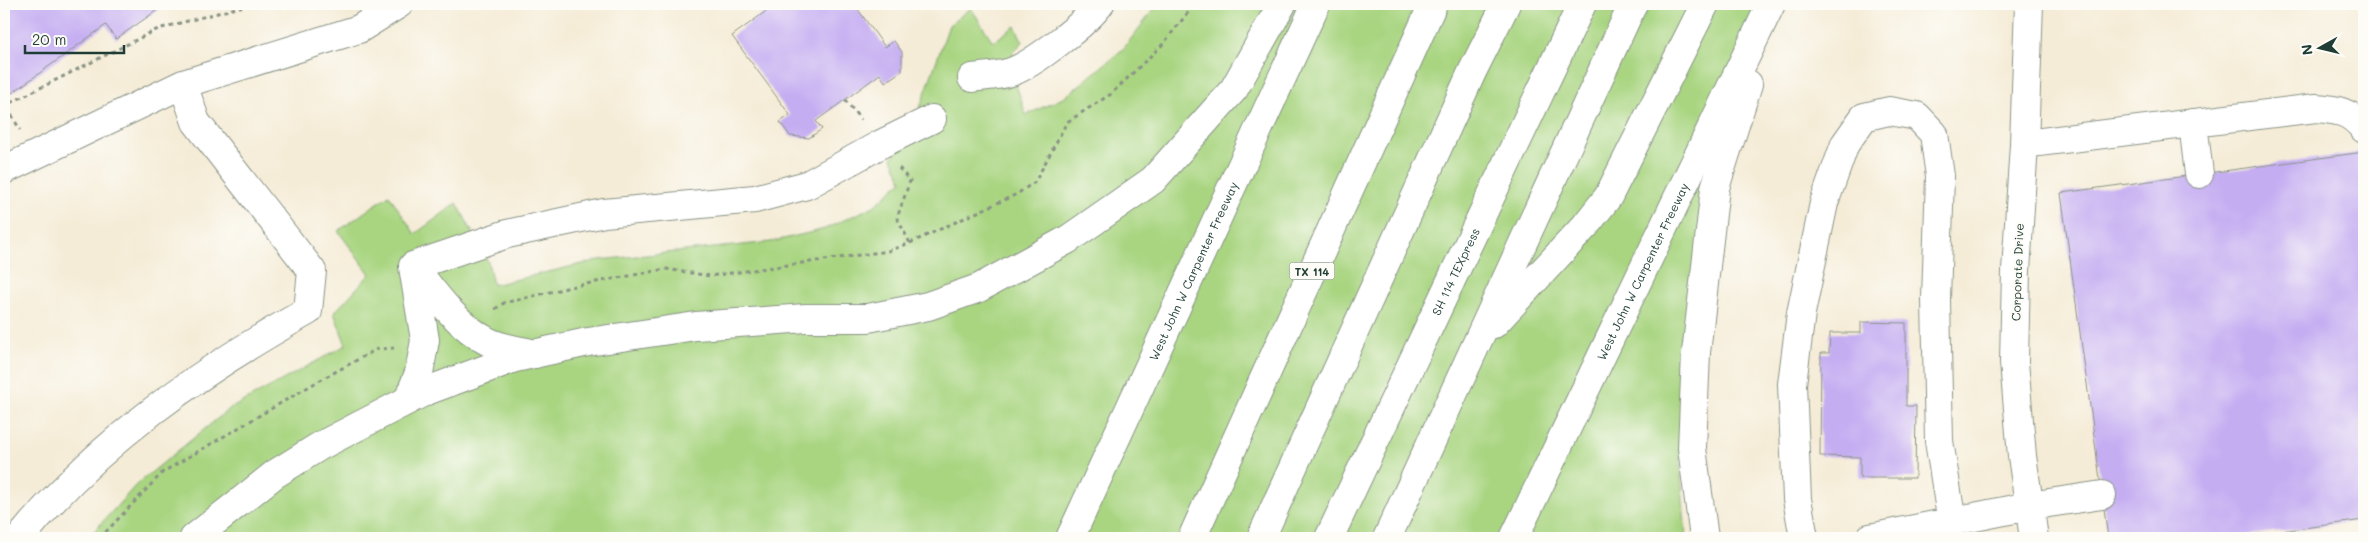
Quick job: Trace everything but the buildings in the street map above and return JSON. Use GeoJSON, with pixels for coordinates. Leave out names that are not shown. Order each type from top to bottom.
{"type":"FeatureCollection","features":[{"type":"Feature","properties":{"kind":"main road"},"geometry":{"type":"LineString","coordinates":[[4,170],[183,84],[359,30],[399,4]]}},
{"type":"Feature","properties":{"kind":"main road"},"geometry":{"type":"LineString","coordinates":[[972,78],[1012,72],[1054,47],[1093,13],[1100,4]]}},
{"type":"Feature","properties":{"kind":"main road"},"geometry":{"type":"LineString","coordinates":[[194,538],[275,474],[320,446],[408,400],[515,358],[588,342],[696,326],[806,318],[868,318],[928,306],[979,288],[1068,240],[1153,180],[1234,89],[1282,4]]}},
{"type":"Feature","properties":{"kind":"main road","name":"West John W Carpenter Freeway"},"geometry":{"type":"LineString","coordinates":[[1070,538],[1316,4]]}},
{"type":"Feature","properties":{"kind":"main road","name":"TX 114"},"geometry":{"type":"LineString","coordinates":[[1192,538],[1433,4]]}},
{"type":"Feature","properties":{"kind":"main road"},"geometry":{"type":"LineString","coordinates":[[1472,72],[1496,4]]}},
{"type":"Feature","properties":{"kind":"main road"},"geometry":{"type":"LineString","coordinates":[[1261,538],[1472,72],[1506,4]]}},
{"type":"Feature","properties":{"kind":"main road","name":"SH 114 TEXpress"},"geometry":{"type":"LineString","coordinates":[[1329,538],[1582,4]]}},
{"type":"Feature","properties":{"kind":"main road"},"geometry":{"type":"LineString","coordinates":[[1387,538],[1634,4]]}},
{"type":"Feature","properties":{"kind":"main road"},"geometry":{"type":"LineString","coordinates":[[1478,341],[1585,226],[1608,197],[1705,4]]}},
{"type":"Feature","properties":{"kind":"main road"},"geometry":{"type":"LineString","coordinates":[[1704,538],[1692,448],[1696,353],[1715,188],[1772,4]]}},
{"type":"Feature","properties":{"kind":"main road","name":"West John W Carpenter Freeway"},"geometry":{"type":"LineString","coordinates":[[1514,538],[1772,4]]}},
{"type":"Feature","properties":{"kind":"main road","name":"Corporate Drive"},"geometry":{"type":"LineString","coordinates":[[2029,4],[2024,144],[2016,271],[2014,362],[2022,456],[2034,538]]}},
{"type":"Feature","properties":{"kind":"main road"},"geometry":{"type":"LineString","coordinates":[[20,538],[41,512],[106,449],[171,396],[245,346],[308,311],[312,271],[196,122],[183,84]]}},
{"type":"Feature","properties":{"kind":"main road"},"geometry":{"type":"LineString","coordinates":[[2024,144],[2316,108],[2337,110],[2355,118],[2364,130]]}},
{"type":"Feature","properties":{"kind":"main road"},"geometry":{"type":"LineString","coordinates":[[1804,538],[1797,499],[1792,384],[1801,313],[1824,203],[1845,144],[1864,117],[1889,111],[1917,116],[1934,134],[1940,176],[1936,300],[1939,441],[1952,523]]}},
{"type":"Feature","properties":{"kind":"main road"},"geometry":{"type":"LineString","coordinates":[[413,266],[507,234],[604,213],[755,199],[807,185],[881,144],[932,119]]}},
{"type":"Feature","properties":{"kind":"main road"},"geometry":{"type":"LineString","coordinates":[[2192,123],[2199,174]]}},
{"type":"Feature","properties":{"kind":"main road"},"geometry":{"type":"LineString","coordinates":[[413,266],[440,301],[469,331],[491,344],[535,354]]}},
{"type":"Feature","properties":{"kind":"main road"},"geometry":{"type":"LineString","coordinates":[[408,400],[419,373],[425,340],[413,266]]}},
{"type":"Feature","properties":{"kind":"main road"},"geometry":{"type":"LineString","coordinates":[[1870,538],[1917,534],[1952,523],[2029,506],[2102,495]]}},
{"type":"Feature","properties":{"kind":"path"},"geometry":{"type":"LineString","coordinates":[[4,106],[158,29],[252,4]]}},
{"type":"Feature","properties":{"kind":"path"},"geometry":{"type":"LineString","coordinates":[[469,331],[481,317],[504,303],[575,286],[666,269],[710,276],[888,251],[910,243],[1017,194],[1035,182],[1068,122],[1111,94],[1163,44],[1195,4]]}},
{"type":"Feature","properties":{"kind":"path"},"geometry":{"type":"LineString","coordinates":[[100,538],[164,472],[376,349],[423,346]]}},
{"type":"Feature","properties":{"kind":"green space"},"geometry":{"type":"Polygon","coordinates":[[[1158,4],[1765,4],[1690,291],[1680,463],[1686,538],[88,538],[136,485],[228,410],[346,345],[334,313],[370,274],[338,231],[389,195],[415,234],[457,203],[488,262],[493,285],[599,260],[771,242],[825,229],[874,206],[902,181],[892,158],[913,128],[949,25],[971,8],[993,42],[1015,26],[1023,42],[1013,52],[1012,72],[1026,115],[1065,97],[1123,49],[1158,4]]]}}]}
